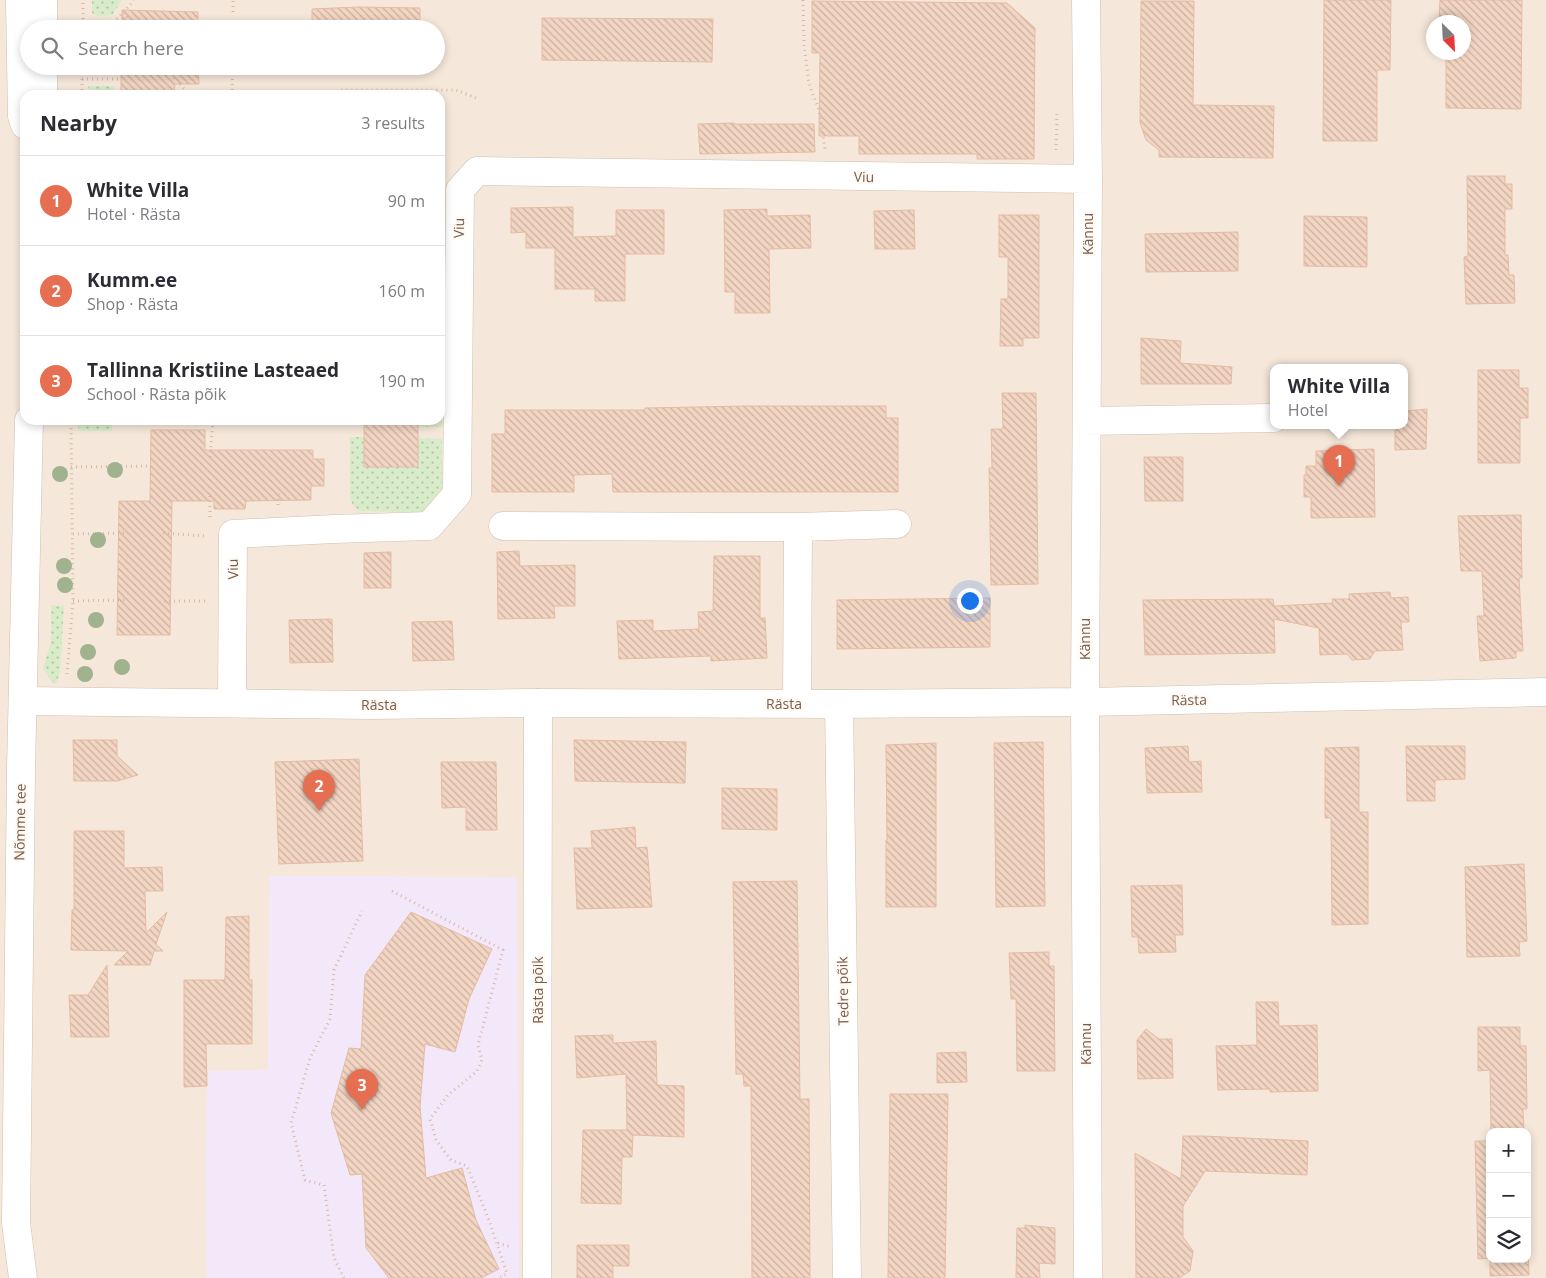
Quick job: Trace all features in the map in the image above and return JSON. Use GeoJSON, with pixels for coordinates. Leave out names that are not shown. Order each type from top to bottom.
{"type":"FeatureCollection","features":[{"type":"Feature","properties":{"kind":"street"},"geometry":{"type":"LineString","coordinates":[[20,0],[20,20]]}},
{"type":"Feature","properties":{"kind":"street"},"geometry":{"type":"LineString","coordinates":[[43,0],[43,20]]}},
{"type":"Feature","properties":{"kind":"street","name":"Kännu"},"geometry":{"type":"LineString","coordinates":[[1086,0],[1088,179],[1085,702],[1088,1278]]}},
{"type":"Feature","properties":{"kind":"street"},"geometry":{"type":"LineString","coordinates":[[21,75],[22,90]]}},
{"type":"Feature","properties":{"kind":"street"},"geometry":{"type":"LineString","coordinates":[[43,75],[43,90]]}},
{"type":"Feature","properties":{"kind":"street","name":"Viu"},"geometry":{"type":"LineString","coordinates":[[232,703],[233,534],[278,533],[334,528],[428,526],[457,494],[460,190],[477,172],[1088,179]]}},
{"type":"Feature","properties":{"kind":"street"},"geometry":{"type":"LineString","coordinates":[[1086,421],[1270,418]]}},
{"type":"Feature","properties":{"kind":"street","name":"Nõmme tee"},"geometry":{"type":"LineString","coordinates":[[23,1278],[16,1224],[15,713],[28,425]]}},
{"type":"Feature","properties":{"kind":"street"},"geometry":{"type":"LineString","coordinates":[[502,526],[798,527],[897,524]]}},
{"type":"Feature","properties":{"kind":"street"},"geometry":{"type":"LineString","coordinates":[[797,704],[798,527]]}},
{"type":"Feature","properties":{"kind":"street","name":"Rästa"},"geometry":{"type":"LineString","coordinates":[[15,713],[232,703],[374,705],[1085,702],[1546,692]]}},
{"type":"Feature","properties":{"kind":"street","name":"Rästa põik"},"geometry":{"type":"LineString","coordinates":[[537,1278],[538,703]]}},
{"type":"Feature","properties":{"kind":"street","name":"Tedre põik"},"geometry":{"type":"LineString","coordinates":[[839,704],[848,1278]]}},
{"type":"Feature","properties":{"kind":"street","name":"Nõmme tee"},"geometry":{"type":"LineString","coordinates":[[7,1278],[16,1224]]}},
{"type":"Feature","properties":{"kind":"path"},"geometry":{"type":"LineString","coordinates":[[83,0],[83,20]]}},
{"type":"Feature","properties":{"kind":"path"},"geometry":{"type":"LineString","coordinates":[[116,20],[133,0]]}},
{"type":"Feature","properties":{"kind":"path"},"geometry":{"type":"LineString","coordinates":[[233,12],[234,0]]}},
{"type":"Feature","properties":{"kind":"path"},"geometry":{"type":"LineString","coordinates":[[804,0],[804,44],[809,84],[819,110],[828,176]]}},
{"type":"Feature","properties":{"kind":"path"},"geometry":{"type":"LineString","coordinates":[[123,13],[131,20]]}},
{"type":"Feature","properties":{"kind":"path"},"geometry":{"type":"LineString","coordinates":[[82,75],[82,90]]}},
{"type":"Feature","properties":{"kind":"path"},"geometry":{"type":"LineString","coordinates":[[174,75],[174,79]]}},
{"type":"Feature","properties":{"kind":"path"},"geometry":{"type":"LineString","coordinates":[[232,90],[233,75]]}},
{"type":"Feature","properties":{"kind":"path"},"geometry":{"type":"LineString","coordinates":[[82,79],[121,79]]}},
{"type":"Feature","properties":{"kind":"path"},"geometry":{"type":"LineString","coordinates":[[180,84],[185,90]]}},
{"type":"Feature","properties":{"kind":"path"},"geometry":{"type":"LineString","coordinates":[[340,90],[456,90],[476,98]]}},
{"type":"Feature","properties":{"kind":"path"},"geometry":{"type":"LineString","coordinates":[[67,679],[73,601],[71,425]]}},
{"type":"Feature","properties":{"kind":"path"},"geometry":{"type":"LineString","coordinates":[[210,456],[213,425]]}},
{"type":"Feature","properties":{"kind":"path"},"geometry":{"type":"LineString","coordinates":[[71,467],[150,466]]}},
{"type":"Feature","properties":{"kind":"path"},"geometry":{"type":"LineString","coordinates":[[210,496],[210,524]]}},
{"type":"Feature","properties":{"kind":"path"},"geometry":{"type":"LineString","coordinates":[[73,534],[125,533]]}},
{"type":"Feature","properties":{"kind":"path"},"geometry":{"type":"LineString","coordinates":[[163,533],[210,536]]}},
{"type":"Feature","properties":{"kind":"path"},"geometry":{"type":"LineString","coordinates":[[73,601],[125,600]]}},
{"type":"Feature","properties":{"kind":"path"},"geometry":{"type":"LineString","coordinates":[[164,601],[181,601]]}},
{"type":"Feature","properties":{"kind":"path"},"geometry":{"type":"LineString","coordinates":[[392,891],[503,950],[478,1046],[482,1060],[477,1071],[448,1095],[430,1119],[436,1140],[451,1160],[467,1166],[489,1220],[507,1274],[499,1278]]}},
{"type":"Feature","properties":{"kind":"path"},"geometry":{"type":"LineString","coordinates":[[344,1278],[334,1258],[324,1185],[305,1180],[290,1123],[310,1058],[330,1019],[334,970],[362,911]]}},
{"type":"Feature","properties":{"kind":"shaded area"},"geometry":{"type":"Polygon","coordinates":[[[0,0],[1546,0],[1546,1278],[0,1278],[0,0]]]}},
{"type":"Feature","properties":{"kind":"shaded area"},"geometry":{"type":"Polygon","coordinates":[[[269,876],[517,877],[519,1278],[207,1278],[205,1170],[208,1071],[268,1070],[269,876]]]}},
{"type":"Feature","properties":{"kind":"green space"},"geometry":{"type":"Polygon","coordinates":[[[92,0],[122,0],[112,15],[97,16],[92,13],[92,0]]]}},
{"type":"Feature","properties":{"kind":"green space"},"geometry":{"type":"Polygon","coordinates":[[[88,86],[114,86],[114,90],[88,90],[88,86]]]}},
{"type":"Feature","properties":{"kind":"green space"},"geometry":{"type":"Polygon","coordinates":[[[78,425],[112,425],[112,431],[78,431],[78,425]]]}},
{"type":"Feature","properties":{"kind":"green space"},"geometry":{"type":"Polygon","coordinates":[[[419,425],[442,425],[442,427],[419,427],[419,425]]]}},
{"type":"Feature","properties":{"kind":"green space"},"geometry":{"type":"Polygon","coordinates":[[[350,437],[364,437],[364,467],[418,467],[418,438],[442,439],[442,498],[426,512],[359,511],[353,506],[350,497],[350,437]]]}},
{"type":"Feature","properties":{"kind":"green space"},"geometry":{"type":"Polygon","coordinates":[[[51,605],[64,606],[60,673],[56,684],[51,681],[43,668],[51,642],[51,605]]]}},
{"type":"Feature","properties":{"kind":"building"},"geometry":{"type":"Polygon","coordinates":[[[1324,0],[1391,0],[1390,70],[1377,70],[1377,141],[1323,141],[1324,0]]]}},
{"type":"Feature","properties":{"kind":"building"},"geometry":{"type":"Polygon","coordinates":[[[1440,0],[1522,0],[1521,109],[1446,108],[1446,60],[1471,60],[1471,15],[1439,15],[1440,0]]]}},
{"type":"Feature","properties":{"kind":"building"},"geometry":{"type":"Polygon","coordinates":[[[812,1],[1007,3],[1035,28],[1034,159],[977,159],[977,154],[859,154],[859,136],[819,136],[820,53],[812,53],[812,1]]]}},
{"type":"Feature","properties":{"kind":"building"},"geometry":{"type":"Polygon","coordinates":[[[1141,1],[1194,1],[1193,105],[1274,106],[1273,158],[1159,157],[1159,150],[1146,140],[1140,123],[1141,1]]]}},
{"type":"Feature","properties":{"kind":"building"},"geometry":{"type":"Polygon","coordinates":[[[358,7],[420,8],[420,20],[312,20],[312,9],[358,7]]]}},
{"type":"Feature","properties":{"kind":"building"},"geometry":{"type":"Polygon","coordinates":[[[122,10],[198,12],[198,20],[122,20],[122,10]]]}},
{"type":"Feature","properties":{"kind":"building"},"geometry":{"type":"Polygon","coordinates":[[[542,18],[713,19],[712,62],[542,60],[542,18]]]}},
{"type":"Feature","properties":{"kind":"building"},"geometry":{"type":"Polygon","coordinates":[[[121,75],[198,75],[199,84],[175,84],[174,90],[121,90],[121,75]]]}},
{"type":"Feature","properties":{"kind":"building"},"geometry":{"type":"Polygon","coordinates":[[[698,124],[814,124],[815,152],[700,154],[698,124]]]}},
{"type":"Feature","properties":{"kind":"building"},"geometry":{"type":"Polygon","coordinates":[[[1467,176],[1505,176],[1505,184],[1512,184],[1512,209],[1505,209],[1505,255],[1508,255],[1509,275],[1514,275],[1515,303],[1466,304],[1464,257],[1468,256],[1467,176]]]}},
{"type":"Feature","properties":{"kind":"building"},"geometry":{"type":"Polygon","coordinates":[[[573,207],[573,237],[616,236],[616,210],[664,210],[664,254],[625,254],[625,301],[595,301],[595,289],[555,289],[555,248],[526,248],[526,232],[511,233],[511,208],[573,207]]]}},
{"type":"Feature","properties":{"kind":"building"},"geometry":{"type":"Polygon","coordinates":[[[767,209],[767,216],[810,215],[811,248],[769,249],[770,313],[735,313],[735,292],[725,292],[724,210],[767,209]]]}},
{"type":"Feature","properties":{"kind":"building"},"geometry":{"type":"Polygon","coordinates":[[[914,210],[915,249],[875,249],[874,211],[914,210]]]}},
{"type":"Feature","properties":{"kind":"building"},"geometry":{"type":"Polygon","coordinates":[[[999,215],[1039,215],[1039,338],[1023,338],[1023,346],[1000,346],[1001,299],[1008,299],[1008,257],[999,257],[999,215]]]}},
{"type":"Feature","properties":{"kind":"building"},"geometry":{"type":"Polygon","coordinates":[[[1304,216],[1367,217],[1367,267],[1304,266],[1304,216]]]}},
{"type":"Feature","properties":{"kind":"building"},"geometry":{"type":"Polygon","coordinates":[[[1238,232],[1238,271],[1146,272],[1145,234],[1238,232]]]}},
{"type":"Feature","properties":{"kind":"building"},"geometry":{"type":"Polygon","coordinates":[[[1141,338],[1181,341],[1180,363],[1232,367],[1231,384],[1141,384],[1141,338]]]}},
{"type":"Feature","properties":{"kind":"building"},"geometry":{"type":"Polygon","coordinates":[[[1478,370],[1519,370],[1519,388],[1528,388],[1528,418],[1520,418],[1520,463],[1478,463],[1478,370]]]}},
{"type":"Feature","properties":{"kind":"building"},"geometry":{"type":"Polygon","coordinates":[[[1002,393],[1036,393],[1038,584],[991,585],[989,468],[992,468],[991,429],[1003,429],[1002,393]]]}},
{"type":"Feature","properties":{"kind":"building"},"geometry":{"type":"Polygon","coordinates":[[[886,406],[886,418],[898,418],[898,492],[613,492],[612,474],[574,475],[574,492],[492,492],[492,434],[505,434],[505,410],[645,410],[645,408],[886,406]]]}},
{"type":"Feature","properties":{"kind":"building"},"geometry":{"type":"Polygon","coordinates":[[[1427,409],[1426,449],[1395,450],[1395,429],[1408,429],[1408,411],[1427,409]]]}},
{"type":"Feature","properties":{"kind":"building"},"geometry":{"type":"Polygon","coordinates":[[[364,425],[418,425],[418,467],[364,467],[364,425]]]}},
{"type":"Feature","properties":{"kind":"building"},"geometry":{"type":"Polygon","coordinates":[[[151,430],[205,430],[205,450],[313,450],[313,459],[324,459],[324,486],[311,486],[311,500],[246,501],[245,509],[214,509],[214,501],[172,501],[170,635],[117,635],[119,501],[150,501],[151,430]]]}},
{"type":"Feature","properties":{"kind":"building"},"geometry":{"type":"Polygon","coordinates":[[[1374,449],[1375,517],[1311,518],[1311,497],[1304,497],[1304,475],[1306,475],[1306,466],[1316,466],[1316,451],[1374,449]]]}},
{"type":"Feature","properties":{"kind":"building"},"geometry":{"type":"Polygon","coordinates":[[[1144,457],[1183,457],[1183,501],[1145,501],[1144,457]]]}},
{"type":"Feature","properties":{"kind":"building"},"geometry":{"type":"Polygon","coordinates":[[[1521,515],[1522,578],[1519,578],[1523,651],[1516,651],[1516,658],[1480,661],[1477,616],[1484,616],[1482,571],[1461,571],[1458,516],[1521,515]]]}},
{"type":"Feature","properties":{"kind":"building"},"geometry":{"type":"Polygon","coordinates":[[[519,551],[520,566],[575,565],[575,606],[554,606],[555,618],[498,619],[497,552],[519,551]]]}},
{"type":"Feature","properties":{"kind":"building"},"geometry":{"type":"Polygon","coordinates":[[[391,552],[391,588],[364,588],[364,553],[391,552]]]}},
{"type":"Feature","properties":{"kind":"building"},"geometry":{"type":"Polygon","coordinates":[[[714,556],[760,556],[760,618],[765,618],[767,658],[711,661],[711,656],[619,659],[617,621],[653,620],[653,631],[699,629],[698,612],[713,611],[714,556]]]}},
{"type":"Feature","properties":{"kind":"building"},"geometry":{"type":"Polygon","coordinates":[[[1390,592],[1391,598],[1408,597],[1409,622],[1401,622],[1403,650],[1375,651],[1370,659],[1352,660],[1347,654],[1320,655],[1319,628],[1274,619],[1275,653],[1145,655],[1143,600],[1273,599],[1274,606],[1333,603],[1332,599],[1349,599],[1349,594],[1390,592]]]}},
{"type":"Feature","properties":{"kind":"building"},"geometry":{"type":"Polygon","coordinates":[[[990,598],[990,647],[837,649],[837,600],[990,598]]]}},
{"type":"Feature","properties":{"kind":"building"},"geometry":{"type":"Polygon","coordinates":[[[332,619],[333,662],[290,663],[289,620],[332,619]]]}},
{"type":"Feature","properties":{"kind":"building"},"geometry":{"type":"Polygon","coordinates":[[[452,621],[454,660],[413,661],[412,622],[452,621]]]}},
{"type":"Feature","properties":{"kind":"building"},"geometry":{"type":"Polygon","coordinates":[[[73,740],[117,740],[117,756],[138,775],[117,781],[74,781],[73,740]]]}},
{"type":"Feature","properties":{"kind":"building"},"geometry":{"type":"Polygon","coordinates":[[[574,740],[686,742],[685,783],[575,781],[574,740]]]}},
{"type":"Feature","properties":{"kind":"building"},"geometry":{"type":"Polygon","coordinates":[[[1043,742],[1045,906],[996,907],[994,743],[1043,742]]]}},
{"type":"Feature","properties":{"kind":"building"},"geometry":{"type":"Polygon","coordinates":[[[936,743],[936,907],[886,907],[886,745],[936,743]]]}},
{"type":"Feature","properties":{"kind":"building"},"geometry":{"type":"Polygon","coordinates":[[[1188,746],[1189,762],[1201,761],[1202,792],[1147,793],[1145,748],[1188,746]]]}},
{"type":"Feature","properties":{"kind":"building"},"geometry":{"type":"Polygon","coordinates":[[[1406,746],[1465,746],[1465,779],[1435,780],[1435,801],[1407,801],[1406,746]]]}},
{"type":"Feature","properties":{"kind":"building"},"geometry":{"type":"Polygon","coordinates":[[[1359,747],[1359,812],[1368,812],[1368,924],[1332,925],[1331,818],[1325,818],[1325,748],[1359,747]]]}},
{"type":"Feature","properties":{"kind":"building"},"geometry":{"type":"Polygon","coordinates":[[[359,759],[363,861],[279,864],[275,762],[359,759]]]}},
{"type":"Feature","properties":{"kind":"building"},"geometry":{"type":"Polygon","coordinates":[[[441,762],[496,762],[497,830],[466,830],[466,807],[442,808],[441,762]]]}},
{"type":"Feature","properties":{"kind":"building"},"geometry":{"type":"Polygon","coordinates":[[[722,788],[777,789],[777,830],[722,829],[722,788]]]}},
{"type":"Feature","properties":{"kind":"building"},"geometry":{"type":"Polygon","coordinates":[[[635,827],[636,848],[647,847],[652,907],[577,909],[574,848],[592,848],[591,831],[635,827]]]}},
{"type":"Feature","properties":{"kind":"building"},"geometry":{"type":"Polygon","coordinates":[[[74,831],[124,831],[124,868],[162,867],[163,891],[145,891],[146,933],[167,912],[156,944],[163,951],[154,951],[150,965],[114,965],[128,951],[71,950],[72,910],[74,910],[74,831]]]}},
{"type":"Feature","properties":{"kind":"building"},"geometry":{"type":"Polygon","coordinates":[[[1524,864],[1527,941],[1519,942],[1520,956],[1467,957],[1465,867],[1524,864]]]}},
{"type":"Feature","properties":{"kind":"building"},"geometry":{"type":"Polygon","coordinates":[[[797,881],[800,1099],[809,1099],[810,1278],[752,1278],[751,1086],[744,1086],[743,1074],[736,1074],[733,882],[797,881]]]}},
{"type":"Feature","properties":{"kind":"building"},"geometry":{"type":"Polygon","coordinates":[[[1182,885],[1183,935],[1175,935],[1176,952],[1139,953],[1138,937],[1132,937],[1131,886],[1182,885]]]}},
{"type":"Feature","properties":{"kind":"building"},"geometry":{"type":"Polygon","coordinates":[[[411,912],[492,949],[469,999],[455,1052],[425,1044],[420,1106],[426,1178],[462,1168],[476,1220],[499,1269],[481,1278],[389,1278],[366,1248],[362,1174],[350,1175],[331,1113],[349,1048],[361,1049],[365,975],[411,912]]]}},
{"type":"Feature","properties":{"kind":"building"},"geometry":{"type":"Polygon","coordinates":[[[249,916],[252,1044],[206,1044],[207,1086],[184,1087],[184,980],[225,980],[226,917],[249,916]]]}},
{"type":"Feature","properties":{"kind":"building"},"geometry":{"type":"Polygon","coordinates":[[[1049,952],[1049,966],[1054,966],[1055,1071],[1017,1071],[1016,999],[1011,999],[1009,953],[1049,952]]]}},
{"type":"Feature","properties":{"kind":"building"},"geometry":{"type":"Polygon","coordinates":[[[107,965],[109,1037],[71,1037],[69,995],[88,995],[107,965]]]}},
{"type":"Feature","properties":{"kind":"building"},"geometry":{"type":"Polygon","coordinates":[[[1256,1002],[1278,1002],[1279,1026],[1317,1025],[1318,1091],[1270,1092],[1270,1089],[1218,1090],[1216,1046],[1257,1045],[1256,1002]]]}},
{"type":"Feature","properties":{"kind":"building"},"geometry":{"type":"Polygon","coordinates":[[[1478,1027],[1520,1027],[1520,1046],[1526,1046],[1527,1109],[1523,1109],[1524,1128],[1491,1128],[1490,1070],[1478,1071],[1478,1027]]]}},
{"type":"Feature","properties":{"kind":"building"},"geometry":{"type":"Polygon","coordinates":[[[1146,1029],[1159,1039],[1172,1039],[1173,1078],[1138,1079],[1137,1040],[1146,1029]]]}},
{"type":"Feature","properties":{"kind":"building"},"geometry":{"type":"Polygon","coordinates":[[[613,1035],[613,1043],[656,1041],[657,1085],[684,1086],[684,1137],[633,1135],[632,1157],[622,1157],[621,1204],[581,1203],[583,1130],[627,1130],[626,1074],[577,1078],[575,1036],[613,1035]]]}},
{"type":"Feature","properties":{"kind":"building"},"geometry":{"type":"Polygon","coordinates":[[[966,1052],[967,1082],[937,1083],[937,1053],[966,1052]]]}},
{"type":"Feature","properties":{"kind":"building"},"geometry":{"type":"Polygon","coordinates":[[[890,1094],[948,1094],[945,1278],[888,1278],[890,1094]]]}},
{"type":"Feature","properties":{"kind":"building"},"geometry":{"type":"Polygon","coordinates":[[[1183,1136],[1308,1141],[1307,1175],[1205,1171],[1183,1206],[1183,1237],[1193,1251],[1190,1271],[1179,1278],[1136,1278],[1135,1153],[1181,1179],[1183,1136]]]}},
{"type":"Feature","properties":{"kind":"building"},"geometry":{"type":"Polygon","coordinates":[[[1475,1141],[1486,1141],[1486,1258],[1478,1259],[1475,1141]]]}},
{"type":"Feature","properties":{"kind":"building"},"geometry":{"type":"Polygon","coordinates":[[[1025,1225],[1055,1228],[1055,1264],[1039,1263],[1040,1278],[1016,1278],[1017,1228],[1025,1228],[1025,1225]]]}},
{"type":"Feature","properties":{"kind":"building"},"geometry":{"type":"Polygon","coordinates":[[[577,1245],[629,1245],[629,1266],[613,1266],[613,1278],[577,1278],[577,1245]]]}},
{"type":"Feature","properties":{"kind":"building"},"geometry":{"type":"Polygon","coordinates":[[[1490,1263],[1528,1263],[1529,1275],[1490,1276],[1490,1263]]]}},
{"type":"Feature","properties":{"kind":"place","name":"White Villa"},"geometry":{"type":"Point","coordinates":[1339,486]}},
{"type":"Feature","properties":{"kind":"place","name":"Kumm.ee"},"geometry":{"type":"Point","coordinates":[319,811]}},
{"type":"Feature","properties":{"kind":"place","name":"Tallinna Kristiine Lasteaed"},"geometry":{"type":"Point","coordinates":[362,1110]}}]}
